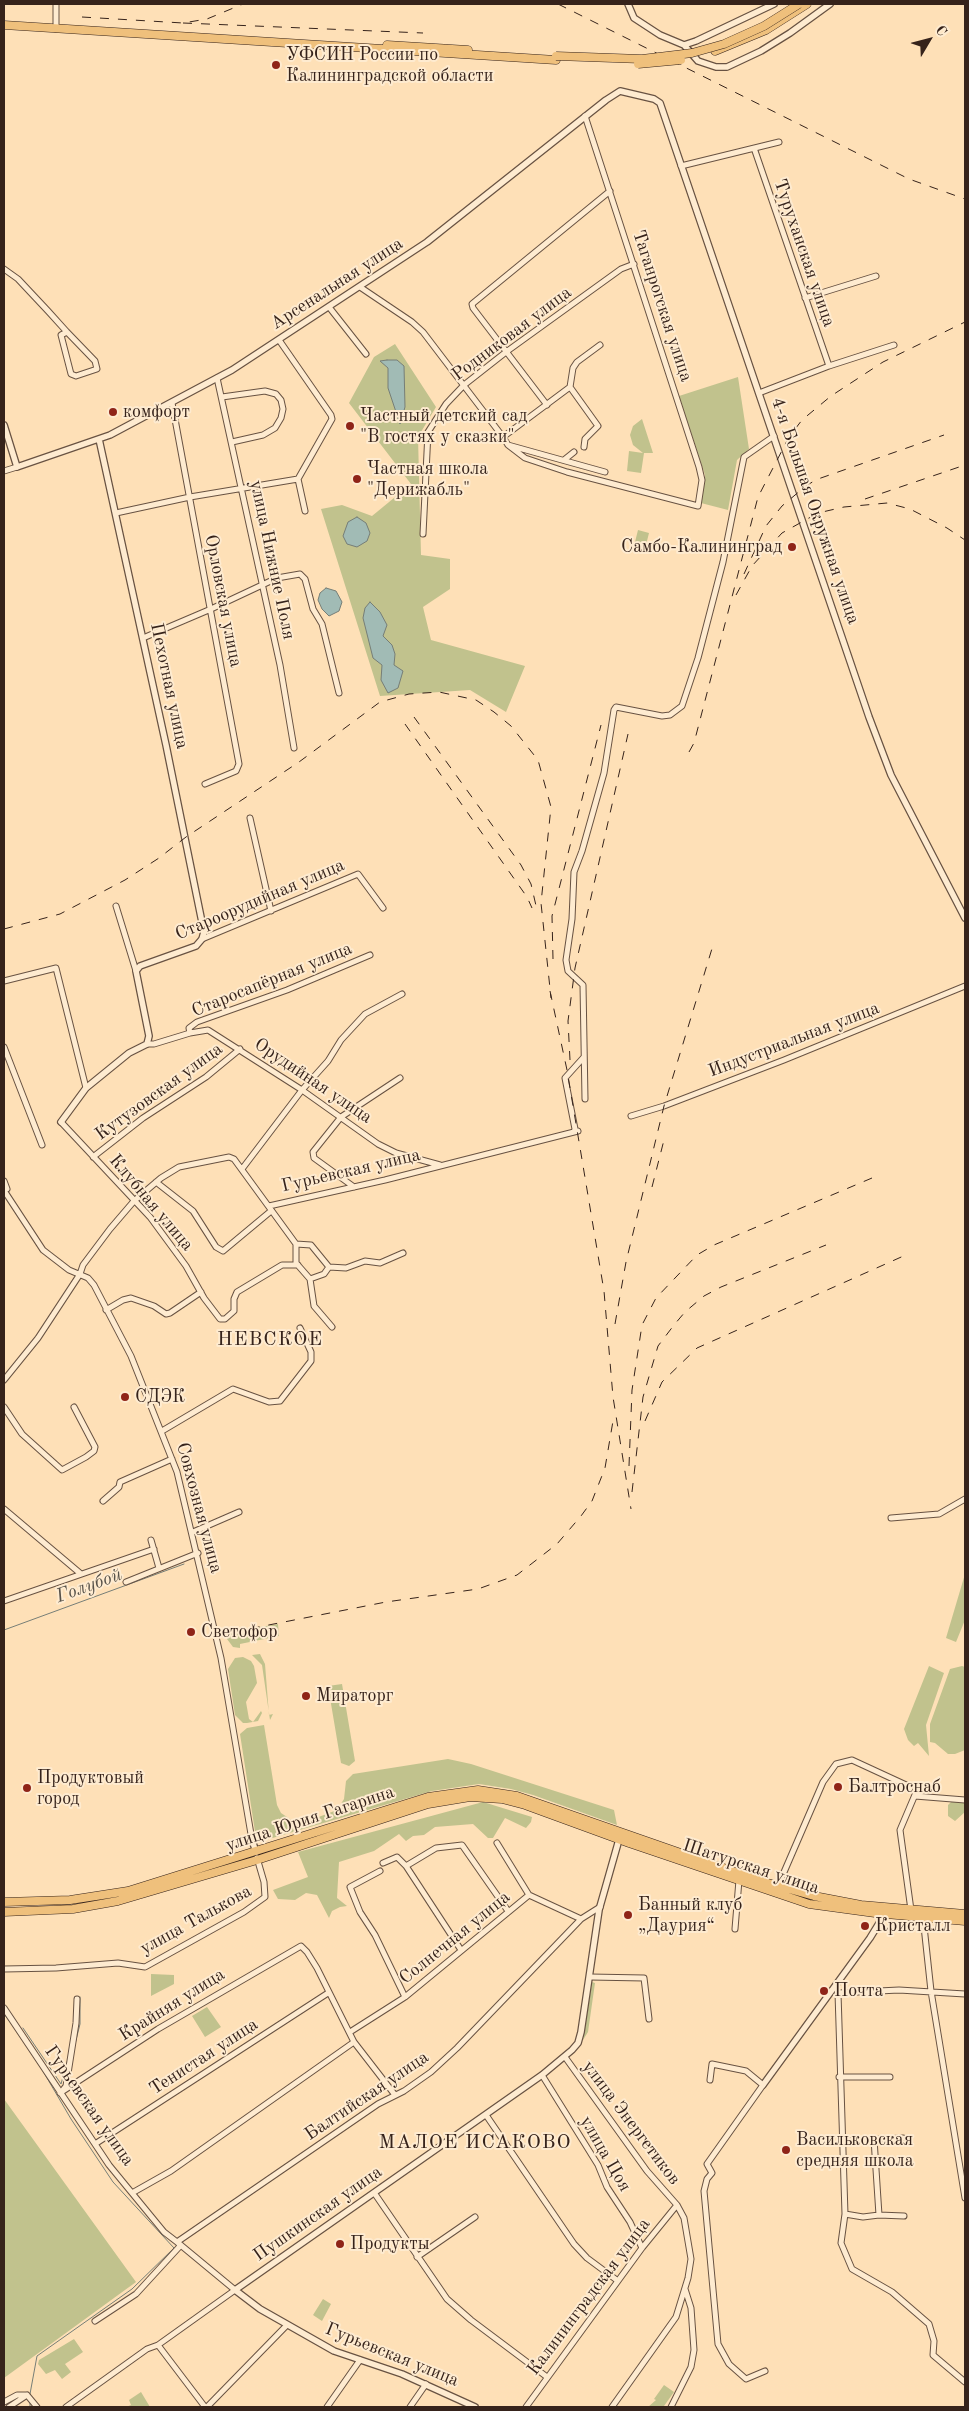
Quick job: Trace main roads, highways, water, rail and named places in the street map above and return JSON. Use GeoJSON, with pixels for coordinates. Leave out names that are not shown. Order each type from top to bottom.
{"type":"FeatureCollection","features":[{"type":"Feature","properties":{"kind":"main road"},"geometry":{"type":"LineString","coordinates":[[556,58],[642,59],[692,53],[724,44],[764,26],[799,4]]}},
{"type":"Feature","properties":{"kind":"main road"},"geometry":{"type":"LineString","coordinates":[[4,25],[648,64],[688,59],[743,42],[785,20],[807,4]]}},
{"type":"Feature","properties":{"kind":"main road"},"geometry":{"type":"LineString","coordinates":[[4,21],[57,27]]}},
{"type":"Feature","properties":{"kind":"main road","name":"улица Юрия Гагарина"},"geometry":{"type":"LineString","coordinates":[[4,1912],[73,1909],[118,1901],[256,1856],[428,1796],[468,1790],[517,1796],[620,1835]]}},
{"type":"Feature","properties":{"kind":"main road","name":"Шатурская улица"},"geometry":{"type":"LineString","coordinates":[[620,1835],[770,1892],[825,1907],[965,1914]]}},
{"type":"Feature","properties":{"kind":"main road","name":"Шатурская улица"},"geometry":{"type":"LineString","coordinates":[[620,1835],[778,1886],[832,1900],[923,1917],[965,1921]]}},
{"type":"Feature","properties":{"kind":"main road","name":"улица Юрия Гагарина"},"geometry":{"type":"LineString","coordinates":[[4,1902],[70,1900],[121,1892],[256,1856]]}},
{"type":"Feature","properties":{"kind":"main road"},"geometry":{"type":"LineString","coordinates":[[770,1892],[778,1886],[784,1896]]}},
{"type":"Feature","properties":{"kind":"water"},"geometry":{"type":"Polygon","coordinates":[[[397,360],[404,366],[405,407],[400,424],[388,388],[388,368],[380,361],[397,360]]]}},
{"type":"Feature","properties":{"kind":"water"},"geometry":{"type":"Polygon","coordinates":[[[357,517],[366,523],[370,533],[367,541],[357,547],[347,544],[343,536],[348,522],[357,517]]]}},
{"type":"Feature","properties":{"kind":"water"},"geometry":{"type":"Polygon","coordinates":[[[326,588],[336,591],[342,602],[339,611],[329,616],[322,609],[318,600],[320,593],[326,588]]]}},
{"type":"Feature","properties":{"kind":"water"},"geometry":{"type":"Polygon","coordinates":[[[370,602],[380,612],[387,625],[383,636],[392,645],[395,654],[394,665],[403,671],[398,688],[388,693],[381,680],[382,665],[373,658],[363,618],[365,608],[370,602]]]}},
{"type":"Feature","properties":{"kind":"waterway","name":"Голубой"},"geometry":{"type":"LineString","coordinates":[[4,1630],[184,1564]]}},
{"type":"Feature","properties":{"kind":"waterway"},"geometry":{"type":"LineString","coordinates":[[75,2044],[80,2024],[80,1997]]}},
{"type":"Feature","properties":{"kind":"waterway"},"geometry":{"type":"LineString","coordinates":[[4,2014],[17,2031]]}},
{"type":"Feature","properties":{"kind":"waterway"},"geometry":{"type":"LineString","coordinates":[[23,2028],[61,2084],[68,2059]]}},
{"type":"Feature","properties":{"kind":"waterway"},"geometry":{"type":"LineString","coordinates":[[30,2394],[37,2356],[132,2289],[174,2248],[113,2182],[71,2119],[40,2066]]}},
{"type":"Feature","properties":{"kind":"waterway"},"geometry":{"type":"LineString","coordinates":[[30,2401],[30,2407]]}},
{"type":"Feature","properties":{"kind":"railway"},"geometry":{"type":"LineString","coordinates":[[82,17],[183,23],[207,19],[243,4]]}},
{"type":"Feature","properties":{"kind":"railway"},"geometry":{"type":"LineString","coordinates":[[558,4],[909,179],[965,199]]}},
{"type":"Feature","properties":{"kind":"railway"},"geometry":{"type":"LineString","coordinates":[[183,23],[423,33]]}},
{"type":"Feature","properties":{"kind":"railway"},"geometry":{"type":"LineString","coordinates":[[689,752],[694,743],[758,497],[789,437],[802,420],[831,396],[883,362],[965,322]]}},
{"type":"Feature","properties":{"kind":"railway"},"geometry":{"type":"LineString","coordinates":[[744,574],[766,526],[782,506],[807,485],[818,479],[944,435]]}},
{"type":"Feature","properties":{"kind":"railway"},"geometry":{"type":"LineString","coordinates":[[865,499],[965,465]]}},
{"type":"Feature","properties":{"kind":"railway"},"geometry":{"type":"LineString","coordinates":[[736,595],[752,566],[782,533],[818,513],[844,507],[887,503],[910,509],[947,528],[965,540]]}},
{"type":"Feature","properties":{"kind":"railway"},"geometry":{"type":"LineString","coordinates":[[4,929],[60,914],[125,880],[299,762],[380,702],[409,694],[439,692],[476,700],[494,712],[511,726],[538,760],[551,807],[541,903],[551,998]]}},
{"type":"Feature","properties":{"kind":"railway"},"geometry":{"type":"LineString","coordinates":[[414,717],[521,865],[531,884],[537,910]]}},
{"type":"Feature","properties":{"kind":"railway"},"geometry":{"type":"LineString","coordinates":[[405,724],[527,897],[532,908]]}},
{"type":"Feature","properties":{"kind":"railway"},"geometry":{"type":"LineString","coordinates":[[553,959],[552,916],[601,725]]}},
{"type":"Feature","properties":{"kind":"railway"},"geometry":{"type":"LineString","coordinates":[[570,1060],[568,1021],[575,968],[628,734]]}},
{"type":"Feature","properties":{"kind":"railway"},"geometry":{"type":"LineString","coordinates":[[615,1324],[626,1262],[664,1106],[714,942]]}},
{"type":"Feature","properties":{"kind":"railway"},"geometry":{"type":"LineString","coordinates":[[550,991],[567,1070],[604,1291],[613,1397],[631,1509]]}},
{"type":"Feature","properties":{"kind":"railway"},"geometry":{"type":"LineString","coordinates":[[652,1187],[665,1136]]}},
{"type":"Feature","properties":{"kind":"railway"},"geometry":{"type":"LineString","coordinates":[[629,1466],[632,1390],[642,1325],[656,1298],[697,1255],[714,1245],[872,1178]]}},
{"type":"Feature","properties":{"kind":"railway"},"geometry":{"type":"LineString","coordinates":[[632,1492],[643,1397],[658,1346],[674,1325],[685,1312],[704,1296],[721,1287],[826,1245]]}},
{"type":"Feature","properties":{"kind":"railway"},"geometry":{"type":"LineString","coordinates":[[645,1421],[662,1382],[697,1348],[908,1254]]}},
{"type":"Feature","properties":{"kind":"railway"},"geometry":{"type":"LineString","coordinates":[[233,1632],[386,1602],[478,1589],[517,1575],[557,1544],[592,1501],[605,1468],[613,1421]]}},
{"type":"Feature","properties":{"kind":"place","name":"УФСИН России по Калининградской области"},"geometry":{"type":"Point","coordinates":[276,65]}},
{"type":"Feature","properties":{"kind":"place","name":"комфорт"},"geometry":{"type":"Point","coordinates":[113,412]}},
{"type":"Feature","properties":{"kind":"place","name":"Частный детский сад \"В гостях у сказки\""},"geometry":{"type":"Point","coordinates":[350,426]}},
{"type":"Feature","properties":{"kind":"place","name":"Частная школа \"Дерижабль\""},"geometry":{"type":"Point","coordinates":[357,479]}},
{"type":"Feature","properties":{"kind":"place","name":"Самбо-Калининград"},"geometry":{"type":"Point","coordinates":[792,547]}},
{"type":"Feature","properties":{"kind":"place","name":"СДЭК"},"geometry":{"type":"Point","coordinates":[125,1397]}},
{"type":"Feature","properties":{"kind":"place","name":"Светофор"},"geometry":{"type":"Point","coordinates":[191,1632]}},
{"type":"Feature","properties":{"kind":"place","name":"Мираторг"},"geometry":{"type":"Point","coordinates":[306,1696]}},
{"type":"Feature","properties":{"kind":"place","name":"Балтроснаб"},"geometry":{"type":"Point","coordinates":[838,1787]}},
{"type":"Feature","properties":{"kind":"place","name":"Продуктовый город"},"geometry":{"type":"Point","coordinates":[27,1788]}},
{"type":"Feature","properties":{"kind":"place","name":"Банный клуб „Даурия“"},"geometry":{"type":"Point","coordinates":[628,1915]}},
{"type":"Feature","properties":{"kind":"place","name":"Кристалл"},"geometry":{"type":"Point","coordinates":[865,1926]}},
{"type":"Feature","properties":{"kind":"place","name":"Почта"},"geometry":{"type":"Point","coordinates":[824,1991]}},
{"type":"Feature","properties":{"kind":"place","name":"Васильковская средняя школа"},"geometry":{"type":"Point","coordinates":[786,2150]}},
{"type":"Feature","properties":{"kind":"place","name":"Продукты"},"geometry":{"type":"Point","coordinates":[340,2244]}},
{"type":"Feature","properties":{"kind":"district","name":"НЕВСКОЕ"},"geometry":{"type":"Point","coordinates":[270,1340]}},
{"type":"Feature","properties":{"kind":"district","name":"МАЛОЕ ИСАКОВО"},"geometry":{"type":"Point","coordinates":[475,2143]}}]}
